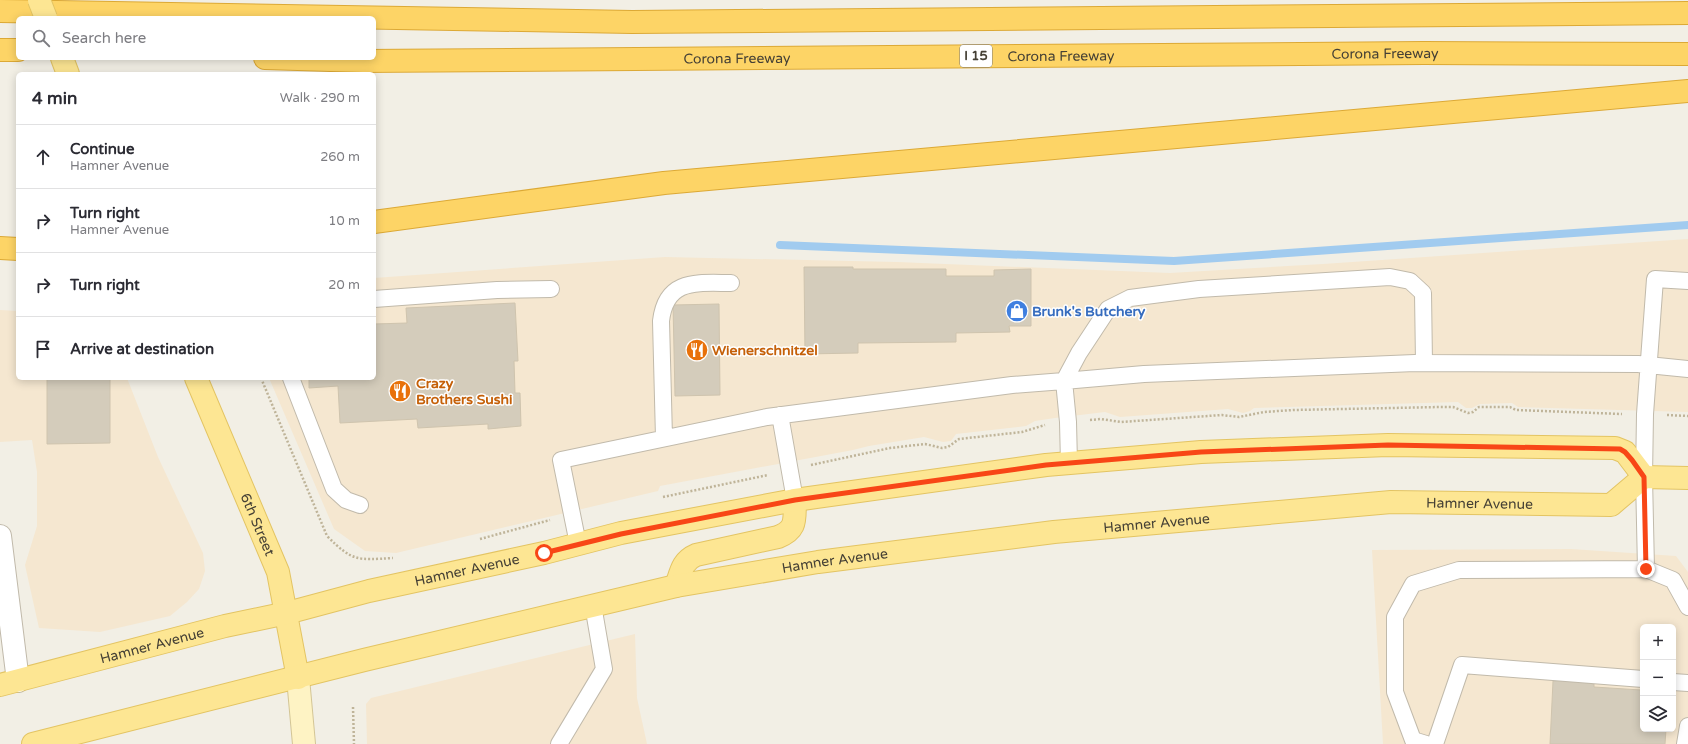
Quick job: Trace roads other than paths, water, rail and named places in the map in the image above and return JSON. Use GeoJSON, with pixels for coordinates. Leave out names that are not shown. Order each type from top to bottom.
{"type":"FeatureCollection","features":[{"type":"Feature","properties":{"kind":"highway"},"geometry":{"type":"LineString","coordinates":[[0,11],[287,16]]}},
{"type":"Feature","properties":{"kind":"highway"},"geometry":{"type":"LineString","coordinates":[[376,18],[632,22],[1688,13]]}},
{"type":"Feature","properties":{"kind":"highway"},"geometry":{"type":"LineString","coordinates":[[0,50],[16,50]]}},
{"type":"Feature","properties":{"kind":"highway","name":"Corona Freeway"},"geometry":{"type":"LineString","coordinates":[[331,60],[364,61],[1424,53],[1688,54]]}},
{"type":"Feature","properties":{"kind":"highway"},"geometry":{"type":"LineString","coordinates":[[376,222],[664,183],[1688,91]]}},
{"type":"Feature","properties":{"kind":"highway"},"geometry":{"type":"LineString","coordinates":[[0,248],[16,248]]}},
{"type":"Feature","properties":{"kind":"main road"},"geometry":{"type":"LineString","coordinates":[[38,0],[45,16]]}},
{"type":"Feature","properties":{"kind":"main road"},"geometry":{"type":"LineString","coordinates":[[63,60],[67,72]]}},
{"type":"Feature","properties":{"kind":"main road","name":"6th Street"},"geometry":{"type":"LineString","coordinates":[[197,380],[275,565],[286,613],[298,678]]}},
{"type":"Feature","properties":{"kind":"main road","name":"Hamner Avenue"},"geometry":{"type":"LineString","coordinates":[[9,683],[225,626],[286,613],[369,591],[621,534],[795,500],[1046,465],[1201,452],[1388,445],[1615,448],[1625,452],[1644,477],[1611,505],[1391,502],[1054,532],[818,562],[676,586],[593,605],[372,658],[87,737],[33,744]]}},
{"type":"Feature","properties":{"kind":"main road"},"geometry":{"type":"LineString","coordinates":[[1644,477],[1688,478]]}},
{"type":"Feature","properties":{"kind":"main road"},"geometry":{"type":"LineString","coordinates":[[676,586],[687,559],[696,555],[778,537],[787,533],[792,529],[794,521],[795,500]]}},
{"type":"Feature","properties":{"kind":"main road"},"geometry":{"type":"LineString","coordinates":[[298,678],[304,744]]}},
{"type":"Feature","properties":{"kind":"street"},"geometry":{"type":"LineString","coordinates":[[0,536],[9,683]]}},
{"type":"Feature","properties":{"kind":"lane"},"geometry":{"type":"LineString","coordinates":[[1069,463],[1068,422],[1064,381],[1079,353],[1108,309],[1130,298],[1199,289],[1390,277],[1410,281],[1423,293],[1424,363]]}},
{"type":"Feature","properties":{"kind":"lane"},"geometry":{"type":"LineString","coordinates":[[1646,569],[1644,477],[1645,414],[1655,279],[1688,280]]}},
{"type":"Feature","properties":{"kind":"lane"},"geometry":{"type":"LineString","coordinates":[[664,438],[662,308],[667,298],[677,289],[698,283],[731,283]]}},
{"type":"Feature","properties":{"kind":"lane"},"geometry":{"type":"LineString","coordinates":[[376,299],[498,290],[551,289]]}},
{"type":"Feature","properties":{"kind":"lane"},"geometry":{"type":"LineString","coordinates":[[578,544],[561,460],[780,415],[1012,385],[1144,374],[1424,363],[1649,365],[1688,369]]}},
{"type":"Feature","properties":{"kind":"lane"},"geometry":{"type":"LineString","coordinates":[[292,380],[334,489],[346,500],[360,505]]}},
{"type":"Feature","properties":{"kind":"lane"},"geometry":{"type":"LineString","coordinates":[[780,415],[795,500]]}},
{"type":"Feature","properties":{"kind":"lane"},"geometry":{"type":"LineString","coordinates":[[1426,744],[1413,740],[1395,692],[1395,617],[1414,584],[1459,570],[1646,569],[1673,580],[1688,607]]}},
{"type":"Feature","properties":{"kind":"lane"},"geometry":{"type":"LineString","coordinates":[[559,744],[604,669],[593,605]]}},
{"type":"Feature","properties":{"kind":"lane"},"geometry":{"type":"LineString","coordinates":[[1435,744],[1462,665],[1640,679]]}},
{"type":"Feature","properties":{"kind":"lane"},"geometry":{"type":"LineString","coordinates":[[1676,682],[1688,683]]}},
{"type":"Feature","properties":{"kind":"lane"},"geometry":{"type":"LineString","coordinates":[[1685,744],[1688,726]]}},
{"type":"Feature","properties":{"kind":"waterway"},"geometry":{"type":"LineString","coordinates":[[780,245],[1174,261],[1688,225]]}},
{"type":"Feature","properties":{"kind":"place","name":"Brunk's Butchery"},"geometry":{"type":"Point","coordinates":[1017,311]}},
{"type":"Feature","properties":{"kind":"place","name":"Wienerschnitzel"},"geometry":{"type":"Point","coordinates":[697,350]}},
{"type":"Feature","properties":{"kind":"place","name":"Crazy Brothers Sushi"},"geometry":{"type":"Point","coordinates":[400,391]}}]}
